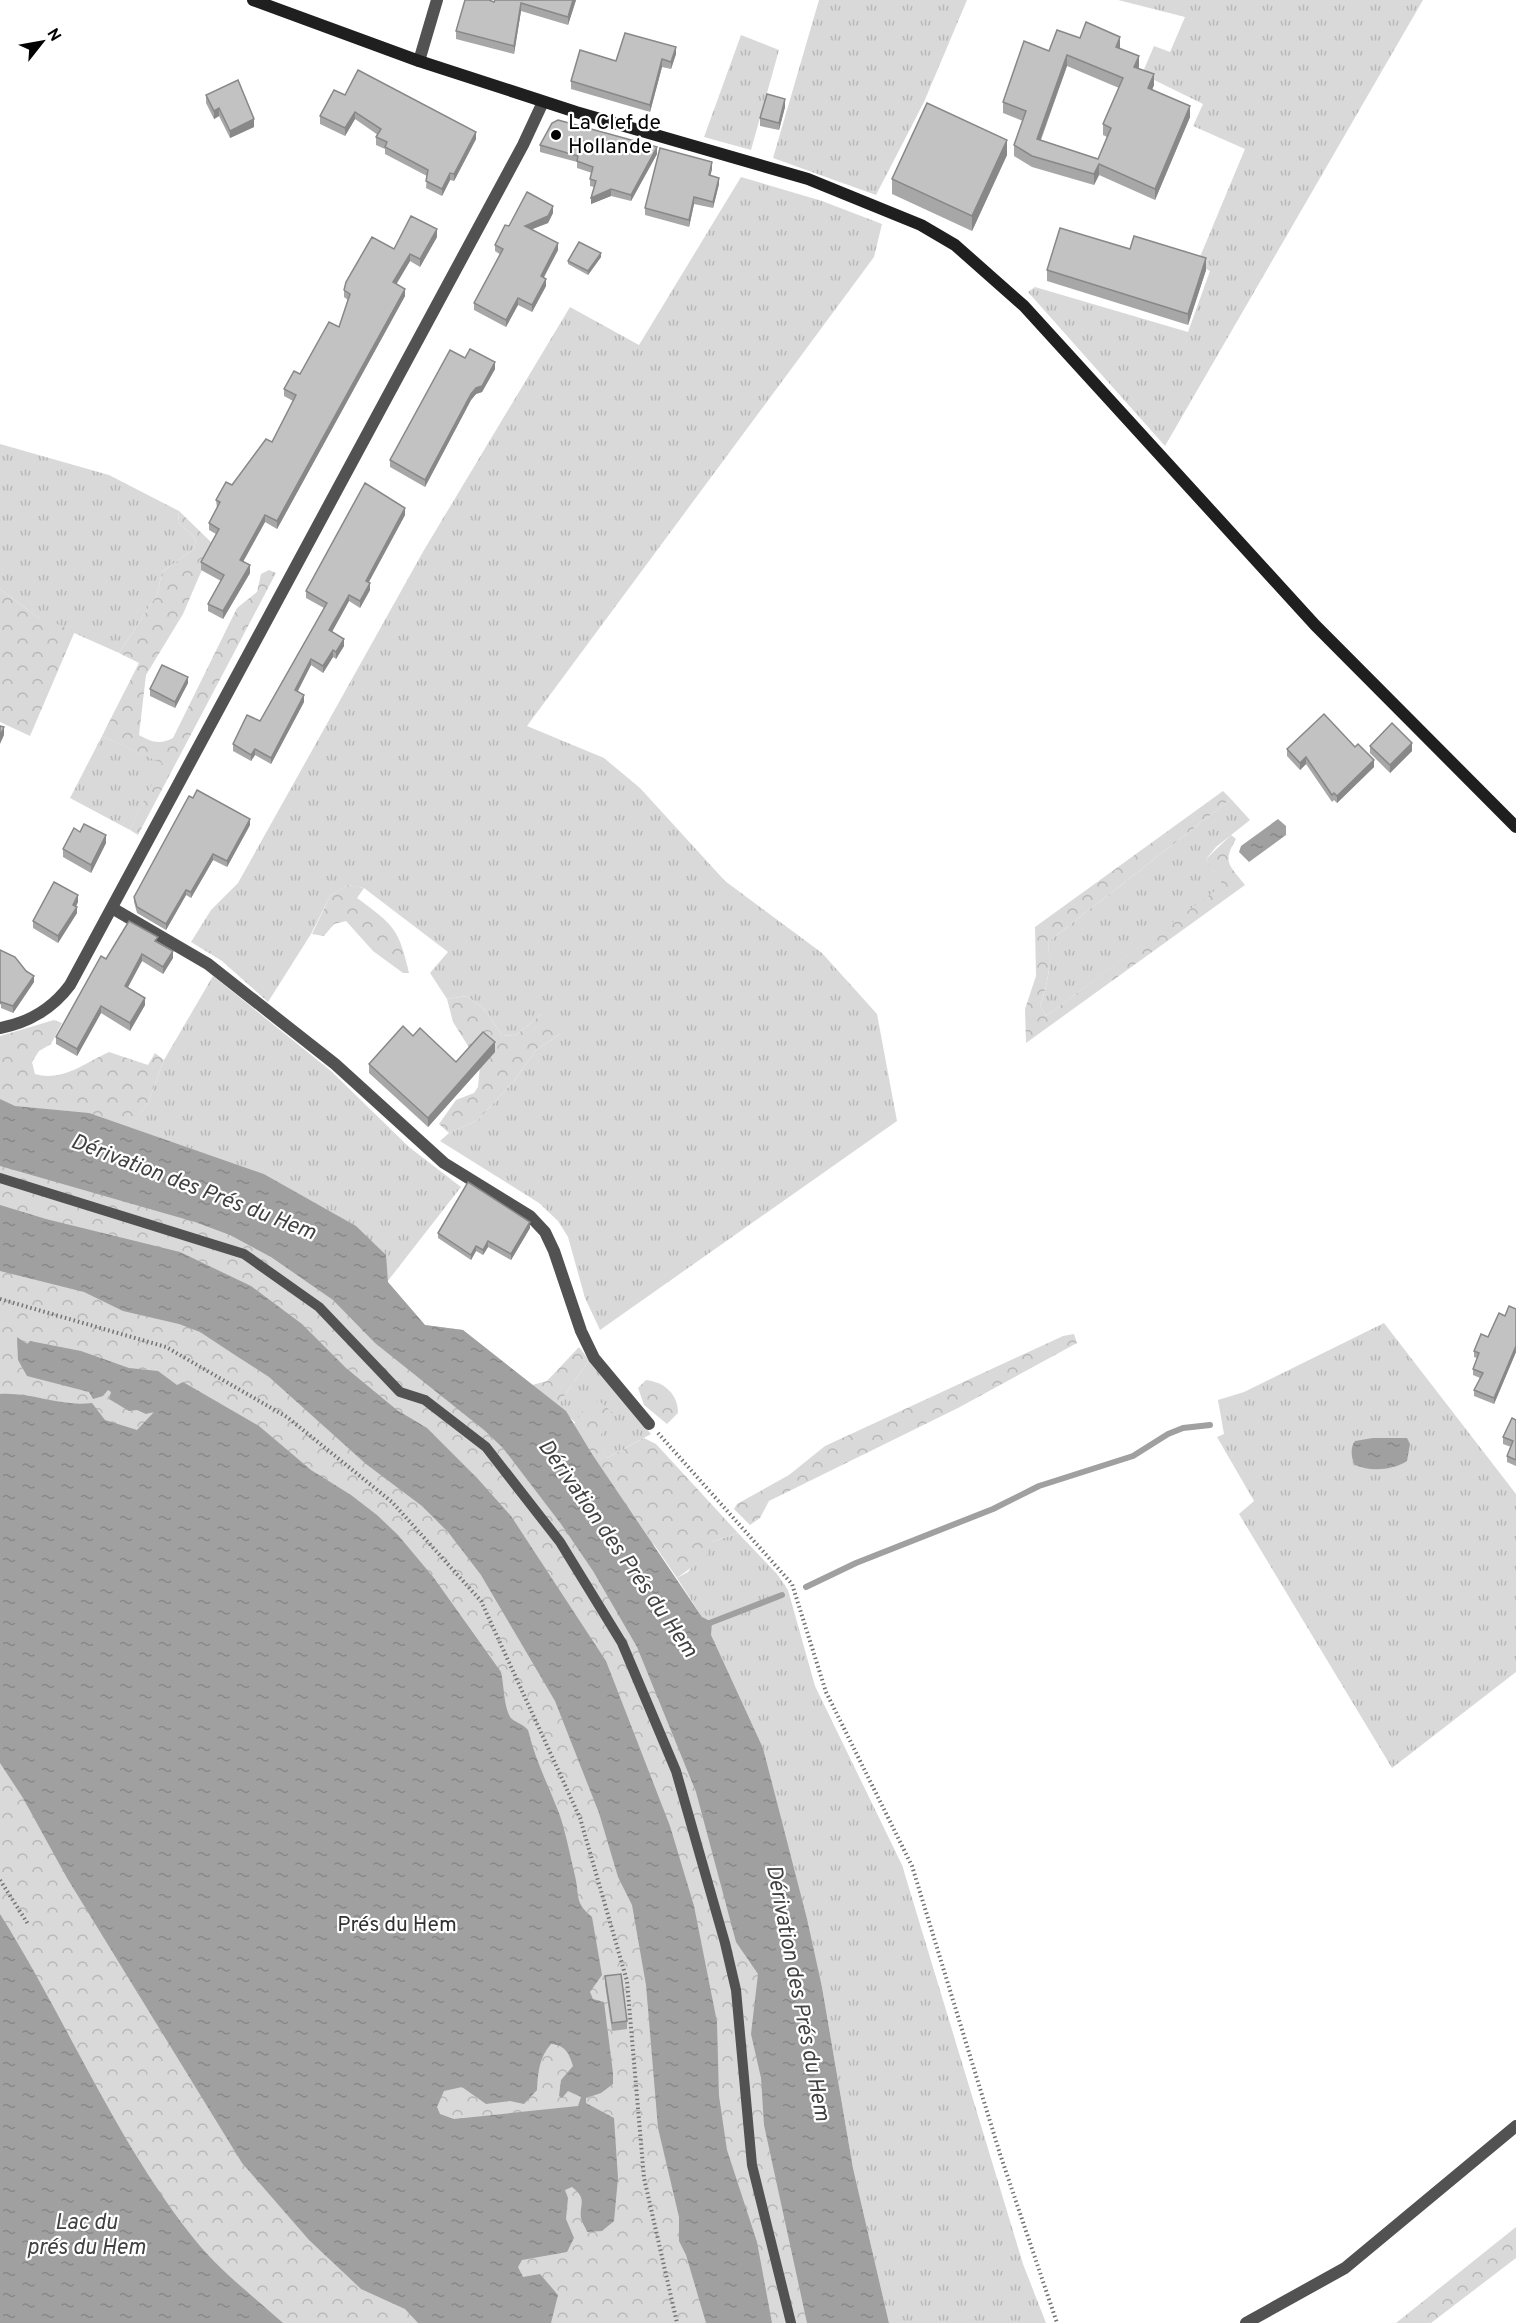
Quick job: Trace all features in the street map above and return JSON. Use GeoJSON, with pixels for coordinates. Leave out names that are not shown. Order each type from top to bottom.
{"type":"FeatureCollection","features":[{"type":"Feature","properties":{"kind":"street"},"geometry":{"type":"LineString","coordinates":[[253,0],[419,61],[543,102],[808,179],[921,225],[955,245],[1024,306],[1315,625],[1516,827]]}},
{"type":"Feature","properties":{"kind":"street"},"geometry":{"type":"LineString","coordinates":[[419,61],[437,0]]}},
{"type":"Feature","properties":{"kind":"street"},"geometry":{"type":"LineString","coordinates":[[0,1028],[32,1017],[50,1006],[70,985],[523,145],[543,102]]}},
{"type":"Feature","properties":{"kind":"street"},"geometry":{"type":"LineString","coordinates":[[112,908],[208,964],[335,1064],[444,1163],[530,1216],[545,1232],[554,1251],[581,1331],[594,1358],[649,1424]]}},
{"type":"Feature","properties":{"kind":"street"},"geometry":{"type":"LineString","coordinates":[[1246,2323],[1345,2268],[1516,2126]]}},
{"type":"Feature","properties":{"kind":"lane"},"geometry":{"type":"LineString","coordinates":[[0,1178],[244,1254],[319,1307],[400,1392],[425,1401],[486,1447],[560,1542],[622,1643],[676,1771],[725,1943],[736,1990],[752,2165],[791,2323]]}},
{"type":"Feature","properties":{"kind":"path"},"geometry":{"type":"LineString","coordinates":[[0,1299],[165,1347],[287,1417],[392,1502],[481,1601],[580,1818],[627,1982],[644,2178],[677,2323]]}},
{"type":"Feature","properties":{"kind":"path"},"geometry":{"type":"LineString","coordinates":[[649,1424],[792,1584],[826,1692],[912,1866],[1000,2154],[1057,2323]]}},
{"type":"Feature","properties":{"kind":"path"},"geometry":{"type":"LineString","coordinates":[[0,1880],[28,1924]]}},
{"type":"Feature","properties":{"kind":"green space"},"geometry":{"type":"Polygon","coordinates":[[[819,0],[967,0],[924,102],[876,195],[773,158],[819,0]]]}},
{"type":"Feature","properties":{"kind":"green space"},"geometry":{"type":"Polygon","coordinates":[[[1118,0],[1423,0],[1165,446],[1028,292],[1035,287],[1188,332],[1210,271],[1197,264],[1245,149],[1193,126],[1203,104],[1142,74],[1154,46],[1170,52],[1185,17],[1118,0]]]}},
{"type":"Feature","properties":{"kind":"green space"},"geometry":{"type":"Polygon","coordinates":[[[741,35],[779,50],[751,150],[704,137],[741,35]]]}},
{"type":"Feature","properties":{"kind":"green space"},"geometry":{"type":"Polygon","coordinates":[[[741,177],[822,201],[882,224],[874,257],[527,726],[604,758],[640,788],[725,881],[822,953],[877,1014],[897,1121],[600,1330],[585,1298],[568,1237],[558,1221],[539,1203],[440,1141],[449,1133],[478,1120],[514,1081],[536,1050],[560,1034],[540,1015],[515,1036],[502,1035],[484,1009],[467,996],[447,999],[430,973],[448,952],[364,888],[348,885],[330,896],[311,934],[268,1002],[222,961],[191,942],[211,910],[238,883],[424,550],[570,307],[639,345],[741,177]]]}},
{"type":"Feature","properties":{"kind":"green space"},"geometry":{"type":"Polygon","coordinates":[[[0,444],[109,475],[179,511],[178,522],[196,539],[194,549],[162,572],[157,595],[119,653],[36,616],[0,589],[0,444]]]}},
{"type":"Feature","properties":{"kind":"green space"},"geometry":{"type":"Polygon","coordinates":[[[179,511],[213,544],[183,614],[146,675],[139,735],[156,742],[173,738],[237,608],[257,592],[261,574],[269,570],[276,573],[138,835],[130,830],[162,763],[102,736],[139,663],[119,653],[157,595],[162,572],[194,549],[196,539],[178,522],[179,511]]]}},
{"type":"Feature","properties":{"kind":"green space"},"geometry":{"type":"Polygon","coordinates":[[[0,589],[36,616],[75,631],[30,736],[0,722],[0,589]]]}},
{"type":"Feature","properties":{"kind":"green space"},"geometry":{"type":"Polygon","coordinates":[[[102,736],[163,763],[130,830],[70,798],[102,736]]]}},
{"type":"Feature","properties":{"kind":"green space"},"geometry":{"type":"Polygon","coordinates":[[[1223,791],[1231,799],[1048,942],[1048,974],[1040,1006],[1046,1016],[1223,885],[1206,859],[1231,835],[1236,839],[1229,853],[1229,863],[1245,885],[1026,1043],[1025,1009],[1036,976],[1035,927],[1223,791]]]}},
{"type":"Feature","properties":{"kind":"green space"},"geometry":{"type":"Polygon","coordinates":[[[1231,799],[1250,820],[1216,847],[1206,859],[1224,885],[1046,1016],[1040,1006],[1048,975],[1048,942],[1231,799]]]}},
{"type":"Feature","properties":{"kind":"green space"},"geometry":{"type":"Polygon","coordinates":[[[348,885],[364,888],[357,898],[393,929],[402,947],[409,973],[403,973],[373,951],[346,921],[334,924],[324,936],[312,934],[330,896],[348,885]]]}},
{"type":"Feature","properties":{"kind":"green space"},"geometry":{"type":"Polygon","coordinates":[[[213,976],[331,1071],[409,1147],[461,1187],[387,1282],[355,1226],[264,1174],[128,1127],[147,1105],[164,1060],[213,976]]]}},
{"type":"Feature","properties":{"kind":"green space"},"geometry":{"type":"Polygon","coordinates":[[[467,996],[484,1009],[502,1035],[515,1036],[540,1015],[555,1019],[562,1027],[560,1034],[536,1050],[514,1081],[478,1120],[449,1133],[439,1124],[456,1100],[474,1093],[478,1087],[480,1065],[453,1022],[447,999],[467,996]]]}},
{"type":"Feature","properties":{"kind":"green space","name":"Prés du Hem"},"geometry":{"type":"Polygon","coordinates":[[[54,1020],[62,1023],[51,1044],[39,1051],[32,1062],[35,1074],[45,1076],[64,1073],[109,1052],[148,1065],[155,1053],[164,1060],[147,1105],[128,1128],[387,1282],[425,1325],[463,1330],[532,1385],[547,1381],[579,1347],[589,1360],[558,1405],[574,1424],[588,1403],[599,1401],[613,1413],[597,1442],[607,1458],[644,1438],[656,1444],[738,1533],[711,1542],[706,1557],[677,1578],[653,1543],[873,2323],[0,2323],[0,1036],[54,1020]]]}},
{"type":"Feature","properties":{"kind":"green space"},"geometry":{"type":"Polygon","coordinates":[[[1384,1323],[1516,1494],[1516,1672],[1392,1768],[1239,1514],[1254,1501],[1217,1437],[1224,1434],[1218,1400],[1244,1392],[1384,1323]]]}},
{"type":"Feature","properties":{"kind":"green space"},"geometry":{"type":"Polygon","coordinates":[[[1074,1334],[1077,1343],[958,1408],[769,1501],[760,1518],[750,1525],[734,1509],[737,1504],[789,1475],[825,1446],[1063,1336],[1074,1334]]]}},
{"type":"Feature","properties":{"kind":"green space"},"geometry":{"type":"Polygon","coordinates":[[[589,1360],[651,1434],[607,1458],[558,1405],[589,1360]]]}},
{"type":"Feature","properties":{"kind":"green space"},"geometry":{"type":"Polygon","coordinates":[[[646,1380],[664,1386],[676,1400],[678,1413],[667,1424],[644,1405],[638,1388],[646,1380]]]}},
{"type":"Feature","properties":{"kind":"green space"},"geometry":{"type":"Polygon","coordinates":[[[738,1533],[777,1574],[788,1590],[815,1686],[902,1865],[1023,2264],[1046,2323],[889,2323],[853,2168],[822,1987],[763,1748],[702,1617],[677,1578],[688,1572],[711,1542],[738,1533]]]}},
{"type":"Feature","properties":{"kind":"green space"},"geometry":{"type":"Polygon","coordinates":[[[1516,2227],[1516,2258],[1431,2323],[1396,2323],[1516,2227]]]}},
{"type":"Feature","properties":{"kind":"water"},"geometry":{"type":"Polygon","coordinates":[[[1278,819],[1286,826],[1286,835],[1249,862],[1239,852],[1241,846],[1278,819]]]}},
{"type":"Feature","properties":{"kind":"water","name":"Dérivation des Prés du Hem"},"geometry":{"type":"Polygon","coordinates":[[[0,1099],[15,1106],[89,1113],[264,1174],[356,1226],[386,1255],[388,1282],[425,1325],[463,1330],[566,1411],[592,1454],[702,1617],[712,1622],[711,1635],[763,1748],[822,1987],[853,2168],[889,2323],[807,2323],[764,2125],[761,2078],[751,2034],[758,1974],[736,1942],[696,1792],[637,1647],[593,1571],[561,1524],[503,1448],[484,1430],[375,1343],[333,1300],[271,1257],[230,1235],[195,1222],[0,1166],[0,1099]]]}},
{"type":"Feature","properties":{"kind":"water"},"geometry":{"type":"Polygon","coordinates":[[[0,1205],[46,1219],[180,1252],[251,1286],[302,1324],[346,1368],[397,1410],[427,1428],[511,1516],[606,1661],[670,1826],[694,1906],[717,2022],[719,2096],[727,2150],[757,2242],[772,2323],[706,2323],[686,2255],[679,2241],[679,2217],[658,2128],[646,1985],[632,1905],[618,1877],[599,1813],[555,1701],[481,1575],[448,1532],[422,1506],[366,1464],[269,1377],[200,1332],[179,1324],[123,1311],[84,1292],[0,1271],[0,1205]]]}},
{"type":"Feature","properties":{"kind":"water"},"geometry":{"type":"Polygon","coordinates":[[[17,1337],[27,1344],[30,1341],[81,1351],[129,1368],[158,1371],[177,1385],[183,1382],[259,1426],[311,1470],[351,1495],[377,1515],[398,1535],[434,1578],[501,1672],[507,1710],[512,1719],[528,1730],[566,1836],[580,1903],[592,1917],[602,1975],[590,1992],[593,1999],[604,2002],[613,2073],[613,2084],[601,2093],[586,2098],[586,2103],[614,2118],[618,2178],[614,2221],[602,2231],[587,2232],[581,2218],[580,2195],[572,2187],[565,2190],[568,2198],[566,2219],[574,2238],[567,2252],[522,2260],[518,2267],[523,2277],[540,2274],[558,2295],[551,2323],[418,2323],[405,2309],[361,2289],[309,2240],[242,2163],[67,1878],[23,1798],[0,1763],[0,1394],[23,1395],[69,1403],[92,1403],[105,1420],[137,1430],[154,1412],[146,1414],[137,1410],[129,1411],[109,1399],[111,1392],[108,1390],[103,1396],[93,1399],[89,1392],[27,1376],[18,1360],[17,1337]],[[551,2044],[542,2060],[537,2090],[524,2104],[510,2101],[486,2104],[462,2087],[444,2091],[437,2107],[440,2114],[454,2119],[578,2106],[581,2097],[568,2091],[562,2098],[559,2096],[561,2080],[573,2066],[566,2051],[560,2046],[551,2044]]]}},
{"type":"Feature","properties":{"kind":"water"},"geometry":{"type":"Polygon","coordinates":[[[1373,1438],[1407,1438],[1410,1444],[1407,1461],[1382,1469],[1368,1469],[1355,1465],[1352,1446],[1355,1441],[1373,1438]]]}},
{"type":"Feature","properties":{"kind":"water","name":"Lac du prés du Hem"},"geometry":{"type":"Polygon","coordinates":[[[0,1914],[114,2118],[163,2197],[212,2259],[283,2323],[0,2323],[0,1914]]]}},
{"type":"Feature","properties":{"kind":"building"},"geometry":{"type":"Polygon","coordinates":[[[465,0],[494,2],[495,0],[573,0],[568,17],[521,3],[514,46],[456,31],[465,0]]]}},
{"type":"Feature","properties":{"kind":"building"},"geometry":{"type":"Polygon","coordinates":[[[1086,22],[1120,37],[1116,47],[1139,56],[1134,67],[1154,74],[1148,88],[1190,106],[1155,189],[1099,164],[1094,174],[1032,156],[1014,145],[1026,111],[1003,102],[1024,41],[1049,51],[1057,30],[1080,38],[1086,22]],[[1067,55],[1037,139],[1098,159],[1111,128],[1103,124],[1123,78],[1067,55]]]}},
{"type":"Feature","properties":{"kind":"building"},"geometry":{"type":"Polygon","coordinates":[[[625,33],[676,47],[671,62],[662,59],[650,105],[571,81],[580,50],[616,61],[625,33]]]}},
{"type":"Feature","properties":{"kind":"building"},"geometry":{"type":"Polygon","coordinates":[[[358,70],[476,132],[454,174],[450,173],[442,189],[426,181],[428,170],[385,147],[387,142],[376,137],[381,129],[355,112],[345,128],[320,116],[334,90],[345,95],[358,70]]]}},
{"type":"Feature","properties":{"kind":"building"},"geometry":{"type":"Polygon","coordinates":[[[238,80],[254,119],[230,131],[219,108],[214,111],[206,95],[238,80]]]}},
{"type":"Feature","properties":{"kind":"building"},"geometry":{"type":"Polygon","coordinates":[[[767,94],[785,99],[779,123],[760,118],[767,94]]]}},
{"type":"Feature","properties":{"kind":"building"},"geometry":{"type":"Polygon","coordinates":[[[927,103],[1007,140],[972,216],[892,179],[927,103]]]}},
{"type":"Feature","properties":{"kind":"building"},"geometry":{"type":"Polygon","coordinates":[[[558,120],[657,147],[631,195],[611,189],[591,198],[596,181],[590,179],[593,167],[577,161],[578,156],[540,145],[552,123],[558,120]]]}},
{"type":"Feature","properties":{"kind":"building"},"geometry":{"type":"Polygon","coordinates":[[[660,148],[712,162],[709,175],[719,178],[713,202],[694,197],[689,220],[645,208],[660,148]]]}},
{"type":"Feature","properties":{"kind":"building"},"geometry":{"type":"Polygon","coordinates":[[[527,192],[553,206],[548,216],[525,226],[558,243],[541,276],[546,279],[532,305],[518,298],[506,320],[474,303],[503,249],[495,245],[505,225],[509,226],[527,192]]]}},
{"type":"Feature","properties":{"kind":"building"},"geometry":{"type":"Polygon","coordinates":[[[411,216],[437,229],[420,259],[410,254],[393,282],[405,289],[277,521],[265,515],[240,560],[250,565],[223,611],[208,604],[224,575],[201,562],[219,529],[209,523],[220,502],[216,500],[226,482],[232,485],[266,439],[272,442],[296,395],[284,389],[294,371],[300,374],[329,322],[339,327],[350,294],[344,290],[346,282],[372,237],[394,249],[411,216]]]}},
{"type":"Feature","properties":{"kind":"building"},"geometry":{"type":"Polygon","coordinates":[[[1060,228],[1130,249],[1134,236],[1206,258],[1188,314],[1047,270],[1060,228]]]}},
{"type":"Feature","properties":{"kind":"building"},"geometry":{"type":"Polygon","coordinates":[[[579,242],[601,253],[588,271],[568,261],[579,242]]]}},
{"type":"Feature","properties":{"kind":"building"},"geometry":{"type":"Polygon","coordinates":[[[470,349],[495,362],[482,386],[476,388],[471,394],[425,480],[390,460],[450,350],[465,358],[470,349]]]}},
{"type":"Feature","properties":{"kind":"building"},"geometry":{"type":"Polygon","coordinates":[[[365,483],[405,508],[366,581],[370,583],[360,601],[349,595],[329,630],[344,639],[336,652],[333,650],[323,666],[311,659],[295,690],[304,695],[271,758],[255,749],[251,755],[233,744],[247,715],[260,721],[327,603],[306,591],[365,483]]]}},
{"type":"Feature","properties":{"kind":"building"},"geometry":{"type":"Polygon","coordinates":[[[162,665],[188,677],[175,702],[150,689],[162,665]]]}},
{"type":"Feature","properties":{"kind":"building"},"geometry":{"type":"Polygon","coordinates":[[[1324,714],[1355,747],[1358,744],[1374,760],[1337,796],[1334,793],[1332,795],[1306,757],[1300,763],[1287,749],[1324,714]]]}},
{"type":"Feature","properties":{"kind":"building"},"geometry":{"type":"Polygon","coordinates":[[[1392,723],[1412,743],[1390,765],[1370,746],[1392,723]]]}},
{"type":"Feature","properties":{"kind":"building"},"geometry":{"type":"Polygon","coordinates":[[[197,790],[250,819],[227,861],[213,854],[191,892],[186,890],[166,924],[137,907],[134,897],[189,796],[193,798],[197,790]]]}},
{"type":"Feature","properties":{"kind":"building"},"geometry":{"type":"Polygon","coordinates":[[[84,824],[106,835],[91,865],[63,849],[74,828],[80,832],[84,824]]]}},
{"type":"Feature","properties":{"kind":"building"},"geometry":{"type":"Polygon","coordinates":[[[54,882],[78,895],[73,905],[77,907],[58,936],[33,921],[54,882]]]}},
{"type":"Feature","properties":{"kind":"building"},"geometry":{"type":"Polygon","coordinates":[[[129,921],[158,937],[155,941],[173,951],[163,967],[142,954],[125,986],[145,998],[130,1023],[101,1006],[77,1049],[56,1037],[101,956],[106,959],[129,921]]]}},
{"type":"Feature","properties":{"kind":"building"},"geometry":{"type":"Polygon","coordinates":[[[0,950],[15,957],[26,971],[34,976],[13,1006],[1,1002],[0,1004],[0,950]]]}},
{"type":"Feature","properties":{"kind":"building"},"geometry":{"type":"Polygon","coordinates":[[[403,1026],[413,1036],[420,1028],[456,1062],[483,1032],[495,1042],[428,1118],[369,1064],[403,1026]]]}},
{"type":"Feature","properties":{"kind":"building"},"geometry":{"type":"Polygon","coordinates":[[[468,1182],[530,1222],[511,1254],[488,1241],[483,1250],[476,1246],[471,1255],[438,1233],[468,1182]]]}},
{"type":"Feature","properties":{"kind":"building"},"geometry":{"type":"Polygon","coordinates":[[[1509,1306],[1516,1309],[1516,1346],[1494,1398],[1474,1390],[1483,1373],[1473,1369],[1479,1353],[1474,1351],[1481,1334],[1488,1337],[1499,1313],[1505,1316],[1509,1306]]]}},
{"type":"Feature","properties":{"kind":"building"},"geometry":{"type":"Polygon","coordinates":[[[1512,1418],[1516,1420],[1516,1460],[1507,1456],[1513,1441],[1503,1437],[1512,1418]]]}},
{"type":"Feature","properties":{"kind":"building"},"geometry":{"type":"Polygon","coordinates":[[[621,1974],[627,2021],[612,2023],[605,1976],[621,1974]]]}},
{"type":"Feature","properties":{"kind":"waterway"},"geometry":{"type":"LineString","coordinates":[[806,1587],[856,1563],[993,1509],[1039,1486],[1133,1456],[1168,1434],[1183,1428],[1210,1425]]}},
{"type":"Feature","properties":{"kind":"waterway"},"geometry":{"type":"LineString","coordinates":[[707,1624],[782,1595]]}},
{"type":"Feature","properties":{"kind":"place","name":"La Clef de Hollande"},"geometry":{"type":"Point","coordinates":[556,135]}}]}
